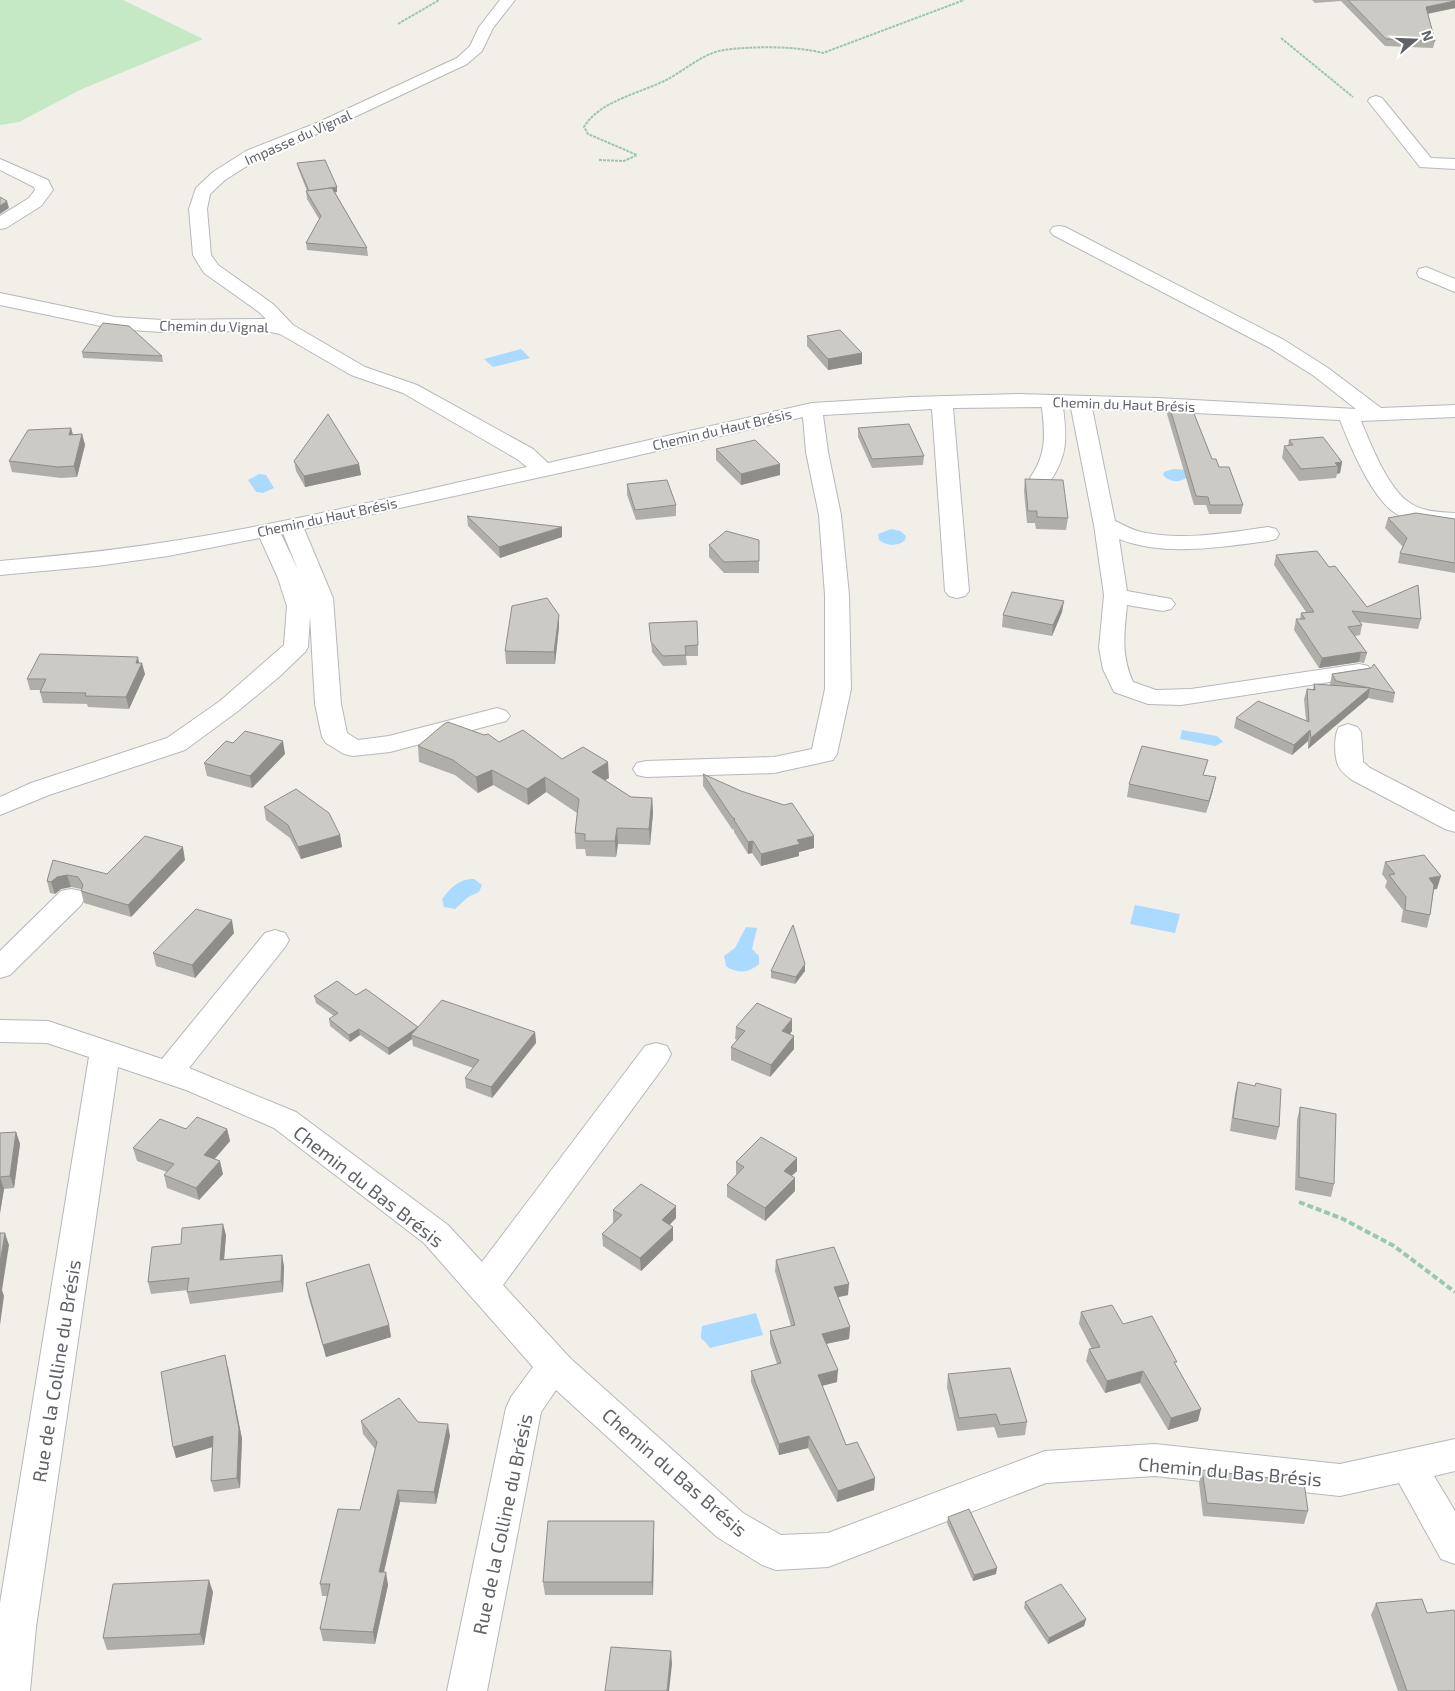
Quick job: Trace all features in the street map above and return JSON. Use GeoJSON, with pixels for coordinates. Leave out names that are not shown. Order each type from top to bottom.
{"type":"FeatureCollection","features":[{"type":"Feature","properties":{"kind":"street","name":"Impasse du Vignal"},"geometry":{"type":"LineString","coordinates":[[286,328],[266,308],[211,269],[202,255],[198,209],[202,192],[219,176],[252,155],[325,125],[462,61],[478,48],[486,27],[508,0]]}},
{"type":"Feature","properties":{"kind":"street"},"geometry":{"type":"LineString","coordinates":[[1376,100],[1426,163],[1455,164]]}},
{"type":"Feature","properties":{"kind":"street"},"geometry":{"type":"LineString","coordinates":[[0,224],[36,202],[44,190],[42,184],[2,158]]}},
{"type":"Feature","properties":{"kind":"street"},"geometry":{"type":"LineString","coordinates":[[1059,231],[1277,344],[1321,372],[1376,414]]}},
{"type":"Feature","properties":{"kind":"street"},"geometry":{"type":"LineString","coordinates":[[1426,273],[1455,286]]}},
{"type":"Feature","properties":{"kind":"street","name":"Chemin du Vignal"},"geometry":{"type":"LineString","coordinates":[[0,299],[116,323],[162,326],[266,325],[286,328],[358,371],[410,389],[525,454],[543,470]]}},
{"type":"Feature","properties":{"kind":"street"},"geometry":{"type":"LineString","coordinates":[[1041,478],[1049,468],[1055,454],[1056,441],[1052,401]]}},
{"type":"Feature","properties":{"kind":"street","name":"Chemin du Haut Brésis"},"geometry":{"type":"LineString","coordinates":[[0,568],[97,559],[168,549],[280,528],[812,409],[942,402],[1052,401],[1157,404],[1348,414],[1455,411]]}},
{"type":"Feature","properties":{"kind":"street"},"geometry":{"type":"LineString","coordinates":[[942,402],[957,590]]}},
{"type":"Feature","properties":{"kind":"street"},"geometry":{"type":"LineString","coordinates":[[1080,402],[1105,525],[1116,595],[1112,648],[1115,669],[1122,687],[1149,698],[1192,697],[1359,671]]}},
{"type":"Feature","properties":{"kind":"street"},"geometry":{"type":"LineString","coordinates":[[646,769],[774,765],[824,754],[838,688],[837,595],[830,515],[817,452],[812,409]]}},
{"type":"Feature","properties":{"kind":"street"},"geometry":{"type":"LineString","coordinates":[[1348,414],[1383,487],[1393,500],[1402,508],[1416,514],[1455,520]]}},
{"type":"Feature","properties":{"kind":"street"},"geometry":{"type":"LineString","coordinates":[[1105,525],[1136,537],[1172,543],[1236,539],[1268,534]]}},
{"type":"Feature","properties":{"kind":"street"},"geometry":{"type":"LineString","coordinates":[[280,528],[321,598],[328,704],[335,736],[353,748],[390,744],[497,716]]}},
{"type":"Feature","properties":{"kind":"street"},"geometry":{"type":"LineString","coordinates":[[0,807],[40,789],[176,744],[229,706],[270,672],[296,646],[299,606],[290,578],[280,528]]}},
{"type":"Feature","properties":{"kind":"street"},"geometry":{"type":"LineString","coordinates":[[1116,595],[1138,601],[1163,604]]}},
{"type":"Feature","properties":{"kind":"street"},"geometry":{"type":"LineString","coordinates":[[1348,732],[1350,764],[1361,774],[1455,823]]}},
{"type":"Feature","properties":{"kind":"street"},"geometry":{"type":"LineString","coordinates":[[0,968],[71,898]]}},
{"type":"Feature","properties":{"kind":"street"},"geometry":{"type":"LineString","coordinates":[[168,1072],[275,940]]}},
{"type":"Feature","properties":{"kind":"street","name":"Chemin du Bas Brésis"},"geometry":{"type":"LineString","coordinates":[[0,1031],[48,1032],[197,1082],[285,1120],[436,1234],[557,1369],[730,1525],[776,1553],[828,1550],[1045,1468],[1155,1460],[1340,1480],[1455,1455]]}},
{"type":"Feature","properties":{"kind":"street","name":"Rue de la Colline du Brésis"},"geometry":{"type":"LineString","coordinates":[[10,1691],[16,1627],[105,1051]]}},
{"type":"Feature","properties":{"kind":"street"},"geometry":{"type":"LineString","coordinates":[[483,1286],[656,1054]]}},
{"type":"Feature","properties":{"kind":"street","name":"Rue de la Colline du Brésis"},"geometry":{"type":"LineString","coordinates":[[467,1691],[524,1408],[542,1381],[557,1369]]}},
{"type":"Feature","properties":{"kind":"street"},"geometry":{"type":"LineString","coordinates":[[1408,1465],[1455,1548]]}},
{"type":"Feature","properties":{"kind":"path"},"geometry":{"type":"LineString","coordinates":[[398,24],[439,0]]}},
{"type":"Feature","properties":{"kind":"path"},"geometry":{"type":"LineString","coordinates":[[599,160],[622,161],[632,159],[636,155],[588,134],[584,127],[588,120],[598,112],[625,97],[665,81],[713,53],[723,50],[805,48],[823,53],[964,0]]}},
{"type":"Feature","properties":{"kind":"path"},"geometry":{"type":"LineString","coordinates":[[1281,38],[1358,102],[1376,100]]}},
{"type":"Feature","properties":{"kind":"path"},"geometry":{"type":"LineString","coordinates":[[1299,1202],[1343,1219],[1394,1246],[1455,1292]]}},
{"type":"Feature","properties":{"kind":"green space"},"geometry":{"type":"Polygon","coordinates":[[[0,0],[123,0],[203,39],[82,89],[19,122],[0,125],[0,0]]]}},
{"type":"Feature","properties":{"kind":"water"},"geometry":{"type":"Polygon","coordinates":[[[521,349],[530,358],[493,367],[484,359],[521,349]]]}},
{"type":"Feature","properties":{"kind":"water"},"geometry":{"type":"Polygon","coordinates":[[[1173,469],[1191,470],[1186,478],[1174,481],[1163,475],[1164,472],[1173,469]]]}},
{"type":"Feature","properties":{"kind":"water"},"geometry":{"type":"Polygon","coordinates":[[[259,474],[266,475],[274,488],[263,493],[256,492],[248,480],[259,474]]]}},
{"type":"Feature","properties":{"kind":"water"},"geometry":{"type":"Polygon","coordinates":[[[891,529],[900,531],[906,536],[905,540],[899,544],[892,545],[885,544],[879,540],[878,534],[891,529]]]}},
{"type":"Feature","properties":{"kind":"water"},"geometry":{"type":"Polygon","coordinates":[[[1182,730],[1217,736],[1223,742],[1215,746],[1180,739],[1182,730]]]}},
{"type":"Feature","properties":{"kind":"water"},"geometry":{"type":"Polygon","coordinates":[[[474,879],[482,885],[479,892],[468,897],[455,909],[444,907],[442,899],[452,888],[459,882],[474,879]]]}},
{"type":"Feature","properties":{"kind":"water"},"geometry":{"type":"Polygon","coordinates":[[[1135,905],[1180,914],[1175,933],[1130,924],[1135,905]]]}},
{"type":"Feature","properties":{"kind":"water"},"geometry":{"type":"Polygon","coordinates":[[[746,927],[757,928],[752,949],[759,956],[759,964],[747,971],[730,969],[726,966],[724,956],[735,948],[746,927]]]}},
{"type":"Feature","properties":{"kind":"water"},"geometry":{"type":"Polygon","coordinates":[[[756,1313],[763,1335],[710,1348],[702,1338],[702,1326],[756,1313]]]}},
{"type":"Feature","properties":{"kind":"building"},"geometry":{"type":"Polygon","coordinates":[[[1348,0],[1455,1],[1426,7],[1435,41],[1386,39],[1348,0]]]}},
{"type":"Feature","properties":{"kind":"building"},"geometry":{"type":"Polygon","coordinates":[[[325,160],[337,187],[309,191],[297,163],[325,160]]]}},
{"type":"Feature","properties":{"kind":"building"},"geometry":{"type":"Polygon","coordinates":[[[332,188],[367,248],[306,243],[321,216],[306,191],[332,188]]]}},
{"type":"Feature","properties":{"kind":"building"},"geometry":{"type":"Polygon","coordinates":[[[0,197],[7,201],[0,206],[0,197]]]}},
{"type":"Feature","properties":{"kind":"building"},"geometry":{"type":"Polygon","coordinates":[[[103,323],[129,326],[162,356],[82,352],[103,323]]]}},
{"type":"Feature","properties":{"kind":"building"},"geometry":{"type":"Polygon","coordinates":[[[840,330],[862,353],[828,359],[807,336],[840,330]]]}},
{"type":"Feature","properties":{"kind":"building"},"geometry":{"type":"Polygon","coordinates":[[[1169,405],[1191,406],[1212,459],[1216,459],[1219,467],[1229,467],[1243,505],[1210,505],[1208,497],[1196,496],[1169,405]]]}},
{"type":"Feature","properties":{"kind":"building"},"geometry":{"type":"Polygon","coordinates":[[[328,414],[359,464],[304,476],[294,461],[328,414]]]}},
{"type":"Feature","properties":{"kind":"building"},"geometry":{"type":"Polygon","coordinates":[[[909,424],[924,456],[872,459],[858,428],[909,424]]]}},
{"type":"Feature","properties":{"kind":"building"},"geometry":{"type":"Polygon","coordinates":[[[71,428],[69,435],[82,434],[74,466],[58,467],[9,461],[28,430],[71,428]]]}},
{"type":"Feature","properties":{"kind":"building"},"geometry":{"type":"Polygon","coordinates":[[[1323,437],[1342,462],[1335,463],[1338,466],[1301,469],[1284,446],[1293,445],[1289,440],[1323,437]]]}},
{"type":"Feature","properties":{"kind":"building"},"geometry":{"type":"Polygon","coordinates":[[[755,440],[780,464],[741,474],[716,449],[755,440]]]}},
{"type":"Feature","properties":{"kind":"building"},"geometry":{"type":"Polygon","coordinates":[[[1025,479],[1063,480],[1068,518],[1037,517],[1037,511],[1028,511],[1025,479]]]}},
{"type":"Feature","properties":{"kind":"building"},"geometry":{"type":"Polygon","coordinates":[[[667,480],[676,505],[635,510],[627,484],[667,480]]]}},
{"type":"Feature","properties":{"kind":"building"},"geometry":{"type":"Polygon","coordinates":[[[1416,513],[1455,519],[1455,563],[1400,553],[1407,538],[1388,518],[1416,513]]]}},
{"type":"Feature","properties":{"kind":"building"},"geometry":{"type":"Polygon","coordinates":[[[467,516],[562,527],[499,547],[467,516]]]}},
{"type":"Feature","properties":{"kind":"building"},"geometry":{"type":"Polygon","coordinates":[[[726,531],[759,540],[759,561],[724,562],[709,545],[726,531]]]}},
{"type":"Feature","properties":{"kind":"building"},"geometry":{"type":"Polygon","coordinates":[[[1317,551],[1329,567],[1335,566],[1367,607],[1418,585],[1421,619],[1352,611],[1362,625],[1348,627],[1367,653],[1361,652],[1322,658],[1296,619],[1305,619],[1301,613],[1314,612],[1276,555],[1317,551]]]}},
{"type":"Feature","properties":{"kind":"building"},"geometry":{"type":"Polygon","coordinates":[[[1012,592],[1064,601],[1053,625],[1003,615],[1012,592]]]}},
{"type":"Feature","properties":{"kind":"building"},"geometry":{"type":"Polygon","coordinates":[[[547,598],[559,615],[554,652],[505,651],[512,606],[547,598]]]}},
{"type":"Feature","properties":{"kind":"building"},"geometry":{"type":"Polygon","coordinates":[[[697,621],[698,645],[685,646],[686,655],[663,656],[651,642],[649,623],[697,621]]]}},
{"type":"Feature","properties":{"kind":"building"},"geometry":{"type":"Polygon","coordinates":[[[40,654],[138,657],[136,663],[142,663],[126,697],[85,696],[86,693],[40,692],[46,679],[27,679],[40,654]]]}},
{"type":"Feature","properties":{"kind":"building"},"geometry":{"type":"Polygon","coordinates":[[[1374,664],[1395,693],[1336,681],[1332,674],[1371,668],[1374,664]]]}},
{"type":"Feature","properties":{"kind":"building"},"geometry":{"type":"Polygon","coordinates":[[[1314,684],[1370,688],[1311,738],[1310,730],[1294,745],[1236,718],[1258,701],[1309,722],[1307,689],[1315,690],[1314,684]]]}},
{"type":"Feature","properties":{"kind":"building"},"geometry":{"type":"Polygon","coordinates":[[[448,722],[484,735],[488,734],[499,742],[523,730],[562,759],[583,747],[608,762],[592,772],[631,797],[652,798],[649,829],[617,828],[615,841],[585,841],[585,834],[575,833],[579,799],[545,777],[527,789],[492,770],[476,777],[453,760],[418,746],[448,722]]]}},
{"type":"Feature","properties":{"kind":"building"},"geometry":{"type":"Polygon","coordinates":[[[245,731],[283,741],[250,776],[204,763],[226,741],[233,743],[245,731]]]}},
{"type":"Feature","properties":{"kind":"building"},"geometry":{"type":"Polygon","coordinates":[[[1142,746],[1208,760],[1203,775],[1216,777],[1209,801],[1129,784],[1142,746]]]}},
{"type":"Feature","properties":{"kind":"building"},"geometry":{"type":"Polygon","coordinates":[[[703,774],[741,791],[784,805],[792,803],[814,836],[797,840],[800,844],[761,854],[753,841],[748,842],[735,819],[703,774]]]}},
{"type":"Feature","properties":{"kind":"building"},"geometry":{"type":"Polygon","coordinates":[[[296,789],[329,813],[340,835],[298,847],[288,825],[264,807],[296,789]]]}},
{"type":"Feature","properties":{"kind":"building"},"geometry":{"type":"Polygon","coordinates":[[[145,836],[183,847],[128,905],[81,891],[83,885],[78,877],[67,875],[57,877],[51,882],[47,881],[53,860],[107,874],[145,836]]]}},
{"type":"Feature","properties":{"kind":"building"},"geometry":{"type":"Polygon","coordinates":[[[1424,855],[1441,876],[1429,878],[1434,885],[1430,915],[1405,910],[1406,897],[1389,875],[1395,874],[1385,862],[1424,855]]]}},
{"type":"Feature","properties":{"kind":"building"},"geometry":{"type":"Polygon","coordinates":[[[196,909],[232,920],[192,965],[153,953],[196,909]]]}},
{"type":"Feature","properties":{"kind":"building"},"geometry":{"type":"Polygon","coordinates":[[[793,925],[805,964],[796,977],[771,971],[793,925]]]}},
{"type":"Feature","properties":{"kind":"building"},"geometry":{"type":"Polygon","coordinates":[[[337,981],[356,995],[366,989],[418,1027],[388,1048],[359,1029],[349,1035],[329,1019],[338,1013],[314,996],[337,981]]]}},
{"type":"Feature","properties":{"kind":"building"},"geometry":{"type":"Polygon","coordinates":[[[442,1000],[535,1032],[491,1087],[465,1078],[479,1060],[411,1035],[442,1000]]]}},
{"type":"Feature","properties":{"kind":"building"},"geometry":{"type":"Polygon","coordinates":[[[757,1003],[792,1019],[782,1031],[794,1036],[771,1065],[731,1047],[745,1031],[736,1027],[757,1003]]]}},
{"type":"Feature","properties":{"kind":"building"},"geometry":{"type":"Polygon","coordinates":[[[1238,1082],[1255,1086],[1256,1083],[1281,1089],[1279,1127],[1233,1118],[1238,1082]]]}},
{"type":"Feature","properties":{"kind":"building"},"geometry":{"type":"Polygon","coordinates":[[[1300,1107],[1336,1114],[1334,1184],[1299,1177],[1300,1107]]]}},
{"type":"Feature","properties":{"kind":"building"},"geometry":{"type":"Polygon","coordinates":[[[197,1117],[227,1129],[204,1155],[220,1161],[196,1188],[164,1175],[174,1164],[133,1148],[160,1119],[186,1129],[197,1117]]]}},
{"type":"Feature","properties":{"kind":"building"},"geometry":{"type":"Polygon","coordinates":[[[16,1132],[10,1176],[0,1177],[0,1133],[16,1132]]]}},
{"type":"Feature","properties":{"kind":"building"},"geometry":{"type":"Polygon","coordinates":[[[761,1137],[797,1158],[784,1171],[795,1178],[765,1208],[727,1185],[744,1167],[736,1162],[761,1137]]]}},
{"type":"Feature","properties":{"kind":"building"},"geometry":{"type":"Polygon","coordinates":[[[641,1184],[676,1206],[662,1220],[673,1227],[640,1258],[602,1234],[622,1215],[613,1210],[641,1184]]]}},
{"type":"Feature","properties":{"kind":"building"},"geometry":{"type":"Polygon","coordinates":[[[223,1224],[220,1260],[282,1255],[281,1281],[187,1292],[189,1278],[148,1282],[152,1247],[181,1244],[182,1228],[223,1224]]]}},
{"type":"Feature","properties":{"kind":"building"},"geometry":{"type":"Polygon","coordinates":[[[0,1233],[5,1233],[0,1263],[0,1233]]]}},
{"type":"Feature","properties":{"kind":"building"},"geometry":{"type":"Polygon","coordinates":[[[834,1247],[849,1284],[834,1287],[850,1327],[822,1334],[838,1370],[818,1375],[846,1445],[857,1442],[875,1478],[838,1491],[809,1436],[779,1444],[751,1371],[781,1363],[770,1331],[795,1325],[776,1260],[834,1247]]]}},
{"type":"Feature","properties":{"kind":"building"},"geometry":{"type":"Polygon","coordinates":[[[369,1264],[389,1325],[323,1345],[306,1283],[369,1264]]]}},
{"type":"Feature","properties":{"kind":"building"},"geometry":{"type":"Polygon","coordinates":[[[1112,1305],[1123,1324],[1152,1316],[1177,1362],[1174,1362],[1201,1409],[1171,1418],[1143,1371],[1107,1381],[1089,1349],[1100,1347],[1081,1312],[1112,1305]]]}},
{"type":"Feature","properties":{"kind":"building"},"geometry":{"type":"Polygon","coordinates":[[[225,1355],[239,1429],[237,1478],[211,1481],[213,1436],[173,1447],[161,1372],[225,1355]]]}},
{"type":"Feature","properties":{"kind":"building"},"geometry":{"type":"Polygon","coordinates":[[[1010,1368],[1027,1422],[1000,1425],[996,1414],[959,1418],[948,1374],[1010,1368]]]}},
{"type":"Feature","properties":{"kind":"building"},"geometry":{"type":"Polygon","coordinates":[[[399,1398],[418,1422],[448,1424],[434,1492],[398,1490],[379,1572],[386,1572],[373,1632],[320,1629],[330,1584],[320,1584],[338,1509],[360,1510],[377,1442],[361,1421],[399,1398]]]}},
{"type":"Feature","properties":{"kind":"building"},"geometry":{"type":"Polygon","coordinates":[[[1202,1470],[1304,1482],[1308,1511],[1207,1503],[1202,1470]]]}},
{"type":"Feature","properties":{"kind":"building"},"geometry":{"type":"Polygon","coordinates":[[[969,1509],[997,1568],[974,1575],[948,1517],[969,1509]]]}},
{"type":"Feature","properties":{"kind":"building"},"geometry":{"type":"Polygon","coordinates":[[[548,1521],[654,1521],[652,1582],[543,1582],[548,1521]]]}},
{"type":"Feature","properties":{"kind":"building"},"geometry":{"type":"Polygon","coordinates":[[[209,1580],[200,1634],[103,1638],[113,1584],[209,1580]]]}},
{"type":"Feature","properties":{"kind":"building"},"geometry":{"type":"Polygon","coordinates":[[[1061,1584],[1086,1619],[1049,1638],[1025,1602],[1061,1584]]]}},
{"type":"Feature","properties":{"kind":"building"},"geometry":{"type":"Polygon","coordinates":[[[1422,1599],[1427,1613],[1454,1610],[1455,1691],[1407,1691],[1376,1603],[1422,1599]]]}},
{"type":"Feature","properties":{"kind":"building"},"geometry":{"type":"Polygon","coordinates":[[[611,1647],[671,1651],[667,1691],[605,1691],[611,1647]]]}}]}
